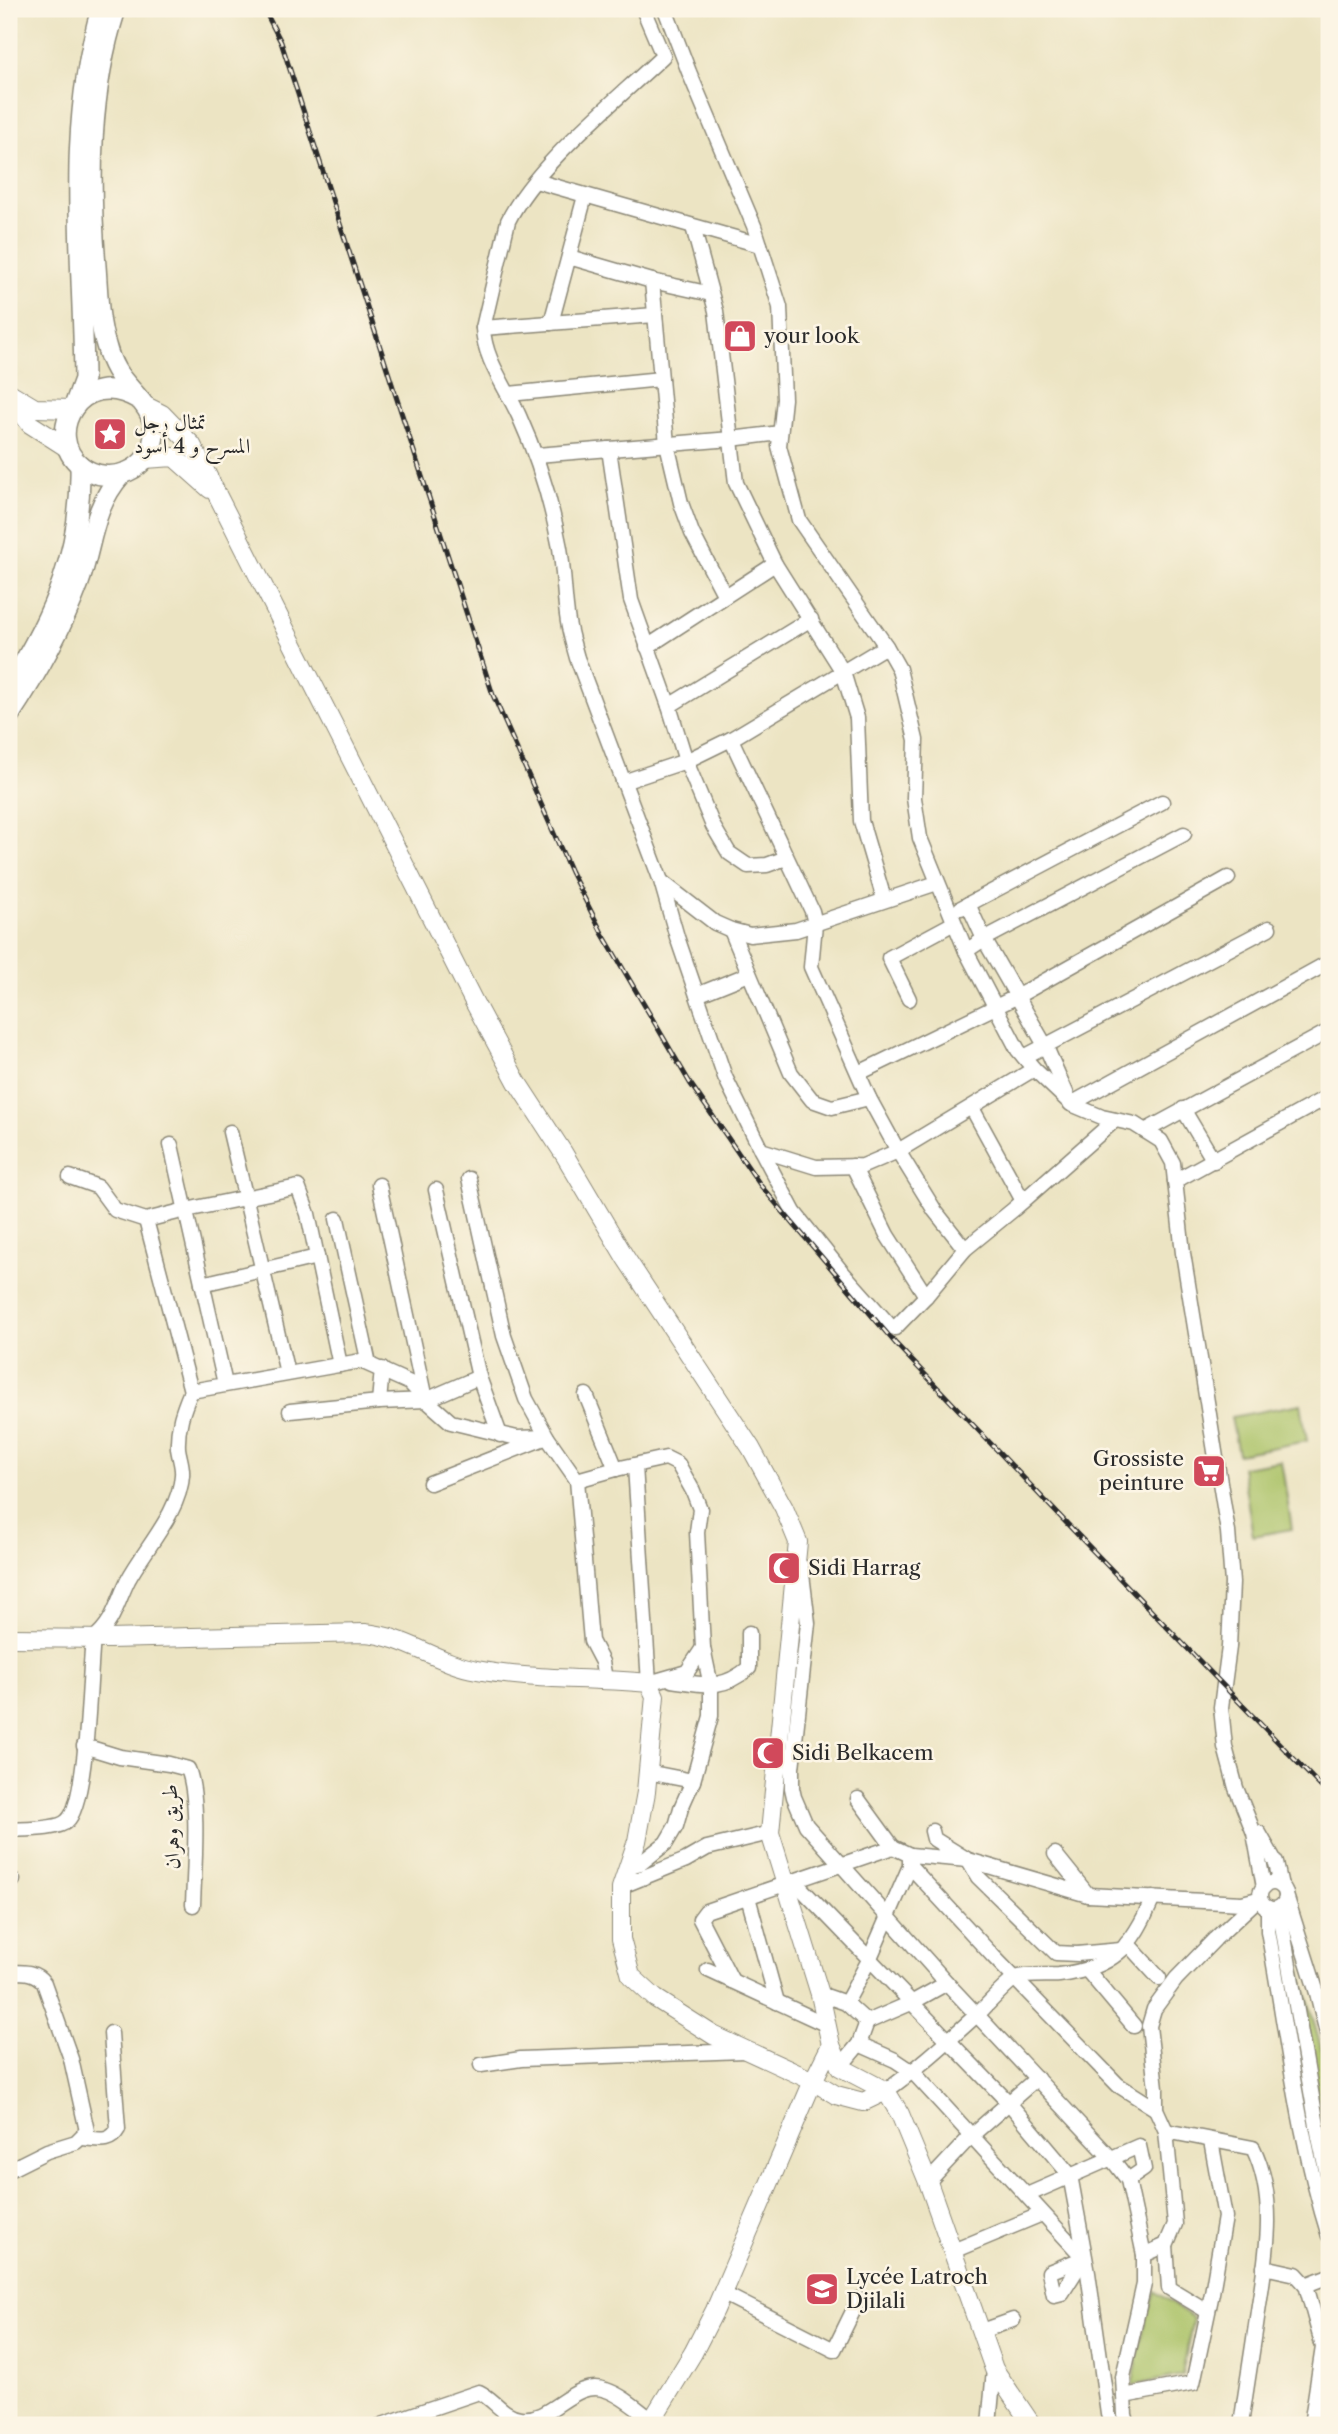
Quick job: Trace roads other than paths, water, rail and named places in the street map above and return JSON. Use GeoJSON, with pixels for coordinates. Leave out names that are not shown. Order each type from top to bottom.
{"type":"FeatureCollection","features":[{"type":"Feature","properties":{"kind":"highway"},"geometry":{"type":"LineString","coordinates":[[9,687],[36,642],[61,584],[79,516],[74,457],[66,436],[67,422],[84,379],[77,171],[87,69],[101,9]]}},
{"type":"Feature","properties":{"kind":"highway"},"geometry":{"type":"LineString","coordinates":[[74,457],[92,473],[106,477],[121,475],[134,469],[145,459],[152,446],[154,432],[151,418],[116,370],[106,345],[100,315],[91,205],[92,145],[100,74],[116,9]]}},
{"type":"Feature","properties":{"kind":"highway"},"geometry":{"type":"LineString","coordinates":[[72,409],[83,398],[96,391],[111,388],[125,391],[141,402]]}},
{"type":"Feature","properties":{"kind":"highway"},"geometry":{"type":"LineString","coordinates":[[9,716],[43,662],[65,620],[80,580],[100,506],[109,488],[121,475]]}},
{"type":"Feature","properties":{"kind":"main road"},"geometry":{"type":"LineString","coordinates":[[9,395],[35,408],[72,409]]}},
{"type":"Feature","properties":{"kind":"main road"},"geometry":{"type":"LineString","coordinates":[[9,395],[30,424],[74,457]]}},
{"type":"Feature","properties":{"kind":"main road"},"geometry":{"type":"LineString","coordinates":[[141,402],[162,414],[192,445],[517,1082],[625,1256],[751,1447],[784,1508],[798,1542],[770,1833],[789,1883],[820,1994],[825,2024],[840,2067],[886,2091],[909,2133],[994,2369],[1032,2425]]}},
{"type":"Feature","properties":{"kind":"main road"},"geometry":{"type":"LineString","coordinates":[[145,459],[174,457],[220,499]]}},
{"type":"Feature","properties":{"kind":"main road"},"geometry":{"type":"LineString","coordinates":[[9,1638],[93,1639],[374,1633],[401,1640],[438,1659],[476,1670],[563,1678],[657,1681],[646,1792],[637,1841],[622,1886],[621,1939],[631,1976],[655,1998],[713,2035],[813,2081],[836,2095],[863,2102],[886,2091]]}},
{"type":"Feature","properties":{"kind":"main road"},"geometry":{"type":"LineString","coordinates":[[650,2423],[693,2353],[723,2293],[813,2081],[831,2045]]}},
{"type":"Feature","properties":{"kind":"street"},"geometry":{"type":"LineString","coordinates":[[643,9],[663,56],[562,152],[514,209],[508,221],[483,328],[483,339],[491,363],[509,394],[537,456],[550,498],[571,636],[577,659],[661,881],[725,1076],[794,1212],[891,1327],[899,1326],[965,1249],[1115,1120]]}},
{"type":"Feature","properties":{"kind":"street"},"geometry":{"type":"LineString","coordinates":[[665,9],[760,245],[780,307],[784,399],[779,446],[799,520],[899,669],[916,740],[914,798],[920,838],[966,951],[994,1006],[1034,1069],[1071,1104],[1133,1124],[1161,1141],[1173,1163],[1183,1253],[1228,1532],[1232,1583],[1229,1647],[1222,1707],[1226,1746],[1247,1816],[1276,1863],[1268,1931],[1297,2109],[1316,2196],[1329,2236]]}},
{"type":"Feature","properties":{"kind":"street"},"geometry":{"type":"LineString","coordinates":[[536,181],[760,245]]}},
{"type":"Feature","properties":{"kind":"street"},"geometry":{"type":"LineString","coordinates":[[551,323],[585,196]]}},
{"type":"Feature","properties":{"kind":"street"},"geometry":{"type":"LineString","coordinates":[[693,227],[716,311],[736,483],[775,564],[843,672],[857,718],[861,821],[884,900]]}},
{"type":"Feature","properties":{"kind":"street"},"geometry":{"type":"LineString","coordinates":[[569,257],[652,281],[711,294]]}},
{"type":"Feature","properties":{"kind":"street"},"geometry":{"type":"LineString","coordinates":[[652,281],[667,444],[681,503],[692,533],[725,596]]}},
{"type":"Feature","properties":{"kind":"street"},"geometry":{"type":"LineString","coordinates":[[483,328],[655,315]]}},
{"type":"Feature","properties":{"kind":"street"},"geometry":{"type":"LineString","coordinates":[[509,394],[661,379]]}},
{"type":"Feature","properties":{"kind":"street"},"geometry":{"type":"LineString","coordinates":[[537,456],[780,433]]}},
{"type":"Feature","properties":{"kind":"street"},"geometry":{"type":"LineString","coordinates":[[609,449],[631,600],[686,761],[713,826],[729,853],[748,866],[767,865],[786,858]]}},
{"type":"Feature","properties":{"kind":"street"},"geometry":{"type":"LineString","coordinates":[[647,647],[775,564]]}},
{"type":"Feature","properties":{"kind":"street"},"geometry":{"type":"LineString","coordinates":[[669,706],[811,618]]}},
{"type":"Feature","properties":{"kind":"street"},"geometry":{"type":"LineString","coordinates":[[623,782],[686,761],[731,739],[886,646]]}},
{"type":"Feature","properties":{"kind":"street"},"geometry":{"type":"LineString","coordinates":[[731,739],[812,911],[815,924],[811,967],[869,1098],[898,1151],[948,1229],[965,1249]]}},
{"type":"Feature","properties":{"kind":"street"},"geometry":{"type":"LineString","coordinates":[[909,999],[889,958],[952,918],[968,904],[1162,802]]}},
{"type":"Feature","properties":{"kind":"street"},"geometry":{"type":"LineString","coordinates":[[966,951],[1184,834]]}},
{"type":"Feature","properties":{"kind":"street"},"geometry":{"type":"LineString","coordinates":[[859,1073],[1016,997],[1228,878]]}},
{"type":"Feature","properties":{"kind":"street"},"geometry":{"type":"LineString","coordinates":[[661,881],[715,923],[750,935],[796,930],[937,883]]}},
{"type":"Feature","properties":{"kind":"street"},"geometry":{"type":"LineString","coordinates":[[968,904],[984,939],[1046,1047],[1071,1104]]}},
{"type":"Feature","properties":{"kind":"street"},"geometry":{"type":"LineString","coordinates":[[1024,1057],[1269,928]]}},
{"type":"Feature","properties":{"kind":"street"},"geometry":{"type":"LineString","coordinates":[[731,930],[791,1073],[812,1100],[832,1107],[869,1098]]}},
{"type":"Feature","properties":{"kind":"street"},"geometry":{"type":"LineString","coordinates":[[1071,1104],[1326,964]]}},
{"type":"Feature","properties":{"kind":"street"},"geometry":{"type":"LineString","coordinates":[[697,995],[749,974]]}},
{"type":"Feature","properties":{"kind":"street"},"geometry":{"type":"LineString","coordinates":[[1145,1131],[1329,1031]]}},
{"type":"Feature","properties":{"kind":"street"},"geometry":{"type":"LineString","coordinates":[[761,1150],[816,1167],[863,1166],[898,1151],[1034,1069]]}},
{"type":"Feature","properties":{"kind":"street"},"geometry":{"type":"LineString","coordinates":[[1175,1181],[1329,1097]]}},
{"type":"Feature","properties":{"kind":"street"},"geometry":{"type":"LineString","coordinates":[[972,1108],[1023,1201]]}},
{"type":"Feature","properties":{"kind":"street"},"geometry":{"type":"LineString","coordinates":[[1183,1109],[1214,1161]]}},
{"type":"Feature","properties":{"kind":"street"},"geometry":{"type":"LineString","coordinates":[[230,1132],[287,1373]]}},
{"type":"Feature","properties":{"kind":"street"},"geometry":{"type":"LineString","coordinates":[[171,1145],[225,1384]]}},
{"type":"Feature","properties":{"kind":"street"},"geometry":{"type":"LineString","coordinates":[[853,1166],[887,1235],[926,1296]]}},
{"type":"Feature","properties":{"kind":"street"},"geometry":{"type":"LineString","coordinates":[[70,1177],[98,1187],[115,1210],[146,1220],[298,1187],[308,1214],[340,1365]]}},
{"type":"Feature","properties":{"kind":"street"},"geometry":{"type":"LineString","coordinates":[[469,1179],[504,1336],[526,1399],[547,1437],[577,1480],[591,1641],[602,1661],[605,1679]]}},
{"type":"Feature","properties":{"kind":"street"},"geometry":{"type":"LineString","coordinates":[[379,1185],[426,1400]]}},
{"type":"Feature","properties":{"kind":"street"},"geometry":{"type":"LineString","coordinates":[[436,1191],[479,1377],[500,1435]]}},
{"type":"Feature","properties":{"kind":"street"},"geometry":{"type":"LineString","coordinates":[[337,1219],[375,1366],[379,1402]]}},
{"type":"Feature","properties":{"kind":"street"},"geometry":{"type":"LineString","coordinates":[[9,1830],[59,1826],[67,1822],[73,1814],[83,1775],[93,1639],[104,1631],[118,1608],[128,1580],[159,1532],[176,1499],[182,1475],[178,1448],[179,1418],[191,1391],[146,1220]]}},
{"type":"Feature","properties":{"kind":"street"},"geometry":{"type":"LineString","coordinates":[[202,1284],[317,1257]]}},
{"type":"Feature","properties":{"kind":"street"},"geometry":{"type":"LineString","coordinates":[[191,1391],[361,1361],[410,1383],[450,1422],[517,1438],[547,1437]]}},
{"type":"Feature","properties":{"kind":"street"},"geometry":{"type":"LineString","coordinates":[[290,1411],[426,1400],[479,1377]]}},
{"type":"Feature","properties":{"kind":"street"},"geometry":{"type":"LineString","coordinates":[[586,1395],[616,1469]]}},
{"type":"Feature","properties":{"kind":"street"},"geometry":{"type":"LineString","coordinates":[[430,1483],[547,1437]]}},
{"type":"Feature","properties":{"kind":"street"},"geometry":{"type":"LineString","coordinates":[[577,1480],[666,1458],[678,1464],[700,1510],[697,1532],[703,1648],[711,1686],[711,1716],[693,1781],[676,1826],[666,1843],[641,1863],[629,1866]]}},
{"type":"Feature","properties":{"kind":"street"},"geometry":{"type":"LineString","coordinates":[[635,1466],[657,1681]]}},
{"type":"Feature","properties":{"kind":"street"},"geometry":{"type":"LineString","coordinates":[[798,1542],[808,1623],[792,1768],[794,1797],[806,1825],[947,1983],[1111,2158],[1128,2180],[1144,2255],[1144,2284],[1123,2377],[1128,2425]]}},
{"type":"Feature","properties":{"kind":"street"},"geometry":{"type":"LineString","coordinates":[[657,1681],[711,1686],[735,1679],[749,1668],[749,1633]]}},
{"type":"Feature","properties":{"kind":"street"},"geometry":{"type":"LineString","coordinates":[[657,1681],[687,1672],[703,1648]]}},
{"type":"Feature","properties":{"kind":"street","name":"طريق وهران"},"geometry":{"type":"LineString","coordinates":[[85,1746],[120,1757],[188,1769],[192,1780],[195,1834],[193,1905]]}},
{"type":"Feature","properties":{"kind":"street"},"geometry":{"type":"LineString","coordinates":[[648,1772],[693,1781]]}},
{"type":"Feature","properties":{"kind":"street"},"geometry":{"type":"LineString","coordinates":[[858,1799],[893,1847],[910,1860],[993,1956],[1118,2085],[1156,2109]]}},
{"type":"Feature","properties":{"kind":"street"},"geometry":{"type":"LineString","coordinates":[[932,1831],[934,1839],[968,1860],[1088,1895],[1242,1903],[1273,1897]]}},
{"type":"Feature","properties":{"kind":"street"},"geometry":{"type":"LineString","coordinates":[[622,1886],[687,1860],[707,1848],[770,1833]]}},
{"type":"Feature","properties":{"kind":"street"},"geometry":{"type":"LineString","coordinates":[[732,1981],[700,1919],[706,1911],[893,1847]]}},
{"type":"Feature","properties":{"kind":"street"},"geometry":{"type":"LineString","coordinates":[[1055,1854],[1088,1895]]}},
{"type":"Feature","properties":{"kind":"street"},"geometry":{"type":"LineString","coordinates":[[910,1860],[968,1860]]}},
{"type":"Feature","properties":{"kind":"street"},"geometry":{"type":"LineString","coordinates":[[846,2003],[869,1960],[910,1860]]}},
{"type":"Feature","properties":{"kind":"street"},"geometry":{"type":"LineString","coordinates":[[968,1860],[978,1877],[1056,1953],[1077,1954],[1124,1947]]}},
{"type":"Feature","properties":{"kind":"street"},"geometry":{"type":"LineString","coordinates":[[789,1883],[869,1960],[1009,2103],[1070,2175],[1088,2273],[1108,2414],[1112,2425]]}},
{"type":"Feature","properties":{"kind":"street"},"geometry":{"type":"LineString","coordinates":[[748,1897],[777,2002]]}},
{"type":"Feature","properties":{"kind":"street"},"geometry":{"type":"LineString","coordinates":[[1273,1897],[1317,1993],[1329,2040]]}},
{"type":"Feature","properties":{"kind":"street"},"geometry":{"type":"LineString","coordinates":[[1207,2311],[1169,2288],[1166,2245],[1175,2224],[1166,2131],[1156,2109],[1149,2026],[1154,2009],[1176,1979],[1214,1939],[1273,1897]]}},
{"type":"Feature","properties":{"kind":"street"},"geometry":{"type":"LineString","coordinates":[[1273,1897],[1329,2183]]}},
{"type":"Feature","properties":{"kind":"street"},"geometry":{"type":"LineString","coordinates":[[886,2091],[948,2042],[1016,1978],[1060,1975],[1105,1964],[1124,1947],[1153,1898]]}},
{"type":"Feature","properties":{"kind":"street"},"geometry":{"type":"LineString","coordinates":[[1124,1947],[1159,1978]]}},
{"type":"Feature","properties":{"kind":"street"},"geometry":{"type":"LineString","coordinates":[[708,1970],[825,2024]]}},
{"type":"Feature","properties":{"kind":"street"},"geometry":{"type":"LineString","coordinates":[[1087,1970],[1134,2026]]}},
{"type":"Feature","properties":{"kind":"street"},"geometry":{"type":"LineString","coordinates":[[9,1972],[30,1972],[40,1977],[44,1983],[71,2059],[87,2131],[76,2142],[47,2151],[9,2170]]}},
{"type":"Feature","properties":{"kind":"street"},"geometry":{"type":"LineString","coordinates":[[840,2067],[859,2044],[867,2022],[911,2003],[947,1983]]}},
{"type":"Feature","properties":{"kind":"street"},"geometry":{"type":"LineString","coordinates":[[820,1994],[846,2003],[867,2022]]}},
{"type":"Feature","properties":{"kind":"street"},"geometry":{"type":"LineString","coordinates":[[82,2138],[107,2140],[113,2137],[118,2129],[111,2033]]}},
{"type":"Feature","properties":{"kind":"street"},"geometry":{"type":"LineString","coordinates":[[859,2044],[895,2060],[913,2072],[1084,2258]]}},
{"type":"Feature","properties":{"kind":"street"},"geometry":{"type":"LineString","coordinates":[[481,2065],[521,2059],[744,2051]]}},
{"type":"Feature","properties":{"kind":"street"},"geometry":{"type":"LineString","coordinates":[[928,2182],[972,2135],[1037,2078]]}},
{"type":"Feature","properties":{"kind":"street"},"geometry":{"type":"LineString","coordinates":[[1166,2131],[1253,2148],[1261,2164],[1269,2216],[1241,2425]]}},
{"type":"Feature","properties":{"kind":"street"},"geometry":{"type":"LineString","coordinates":[[1124,2396],[1193,2383],[1213,2293],[1225,2217],[1211,2141]]}},
{"type":"Feature","properties":{"kind":"street"},"geometry":{"type":"LineString","coordinates":[[1027,2195],[1139,2146],[1144,2169],[1128,2180]]}},
{"type":"Feature","properties":{"kind":"street"},"geometry":{"type":"LineString","coordinates":[[953,2251],[1042,2214]]}},
{"type":"Feature","properties":{"kind":"street"},"geometry":{"type":"LineString","coordinates":[[1144,2255],[1166,2245]]}},
{"type":"Feature","properties":{"kind":"street"},"geometry":{"type":"LineString","coordinates":[[1264,2267],[1296,2274],[1306,2285],[1323,2347],[1311,2425]]}},
{"type":"Feature","properties":{"kind":"street"},"geometry":{"type":"LineString","coordinates":[[1306,2285],[1329,2276]]}},
{"type":"Feature","properties":{"kind":"street"},"geometry":{"type":"LineString","coordinates":[[723,2293],[834,2350],[859,2299]]}},
{"type":"Feature","properties":{"kind":"street"},"geometry":{"type":"LineString","coordinates":[[982,2331],[1013,2320]]}},
{"type":"Feature","properties":{"kind":"street"},"geometry":{"type":"LineString","coordinates":[[989,2425],[994,2369]]}},
{"type":"Feature","properties":{"kind":"street"},"geometry":{"type":"LineString","coordinates":[[382,2425],[479,2392],[510,2416],[523,2419],[536,2417],[584,2389],[597,2388],[608,2390],[650,2423]]}},
{"type":"Feature","properties":{"kind":"railway"},"geometry":{"type":"LineString","coordinates":[[264,9],[281,42],[493,695],[571,872],[602,933],[690,1083],[761,1186],[896,1344],[1329,1795]]}},
{"type":"Feature","properties":{"kind":"place","name":"your look"},"geometry":{"type":"Point","coordinates":[740,336]}},
{"type":"Feature","properties":{"kind":"place","name":"تمثال رجل المسرح و 4 أسود"},"geometry":{"type":"Point","coordinates":[110,434]}},
{"type":"Feature","properties":{"kind":"place","name":"Grossiste peinture"},"geometry":{"type":"Point","coordinates":[1209,1471]}},
{"type":"Feature","properties":{"kind":"place","name":"Sidi Harrag"},"geometry":{"type":"Point","coordinates":[784,1568]}},
{"type":"Feature","properties":{"kind":"place","name":"Sidi Belkacem"},"geometry":{"type":"Point","coordinates":[768,1753]}},
{"type":"Feature","properties":{"kind":"place","name":"Lycée Latroch Djilali"},"geometry":{"type":"Point","coordinates":[822,2289]}}]}
